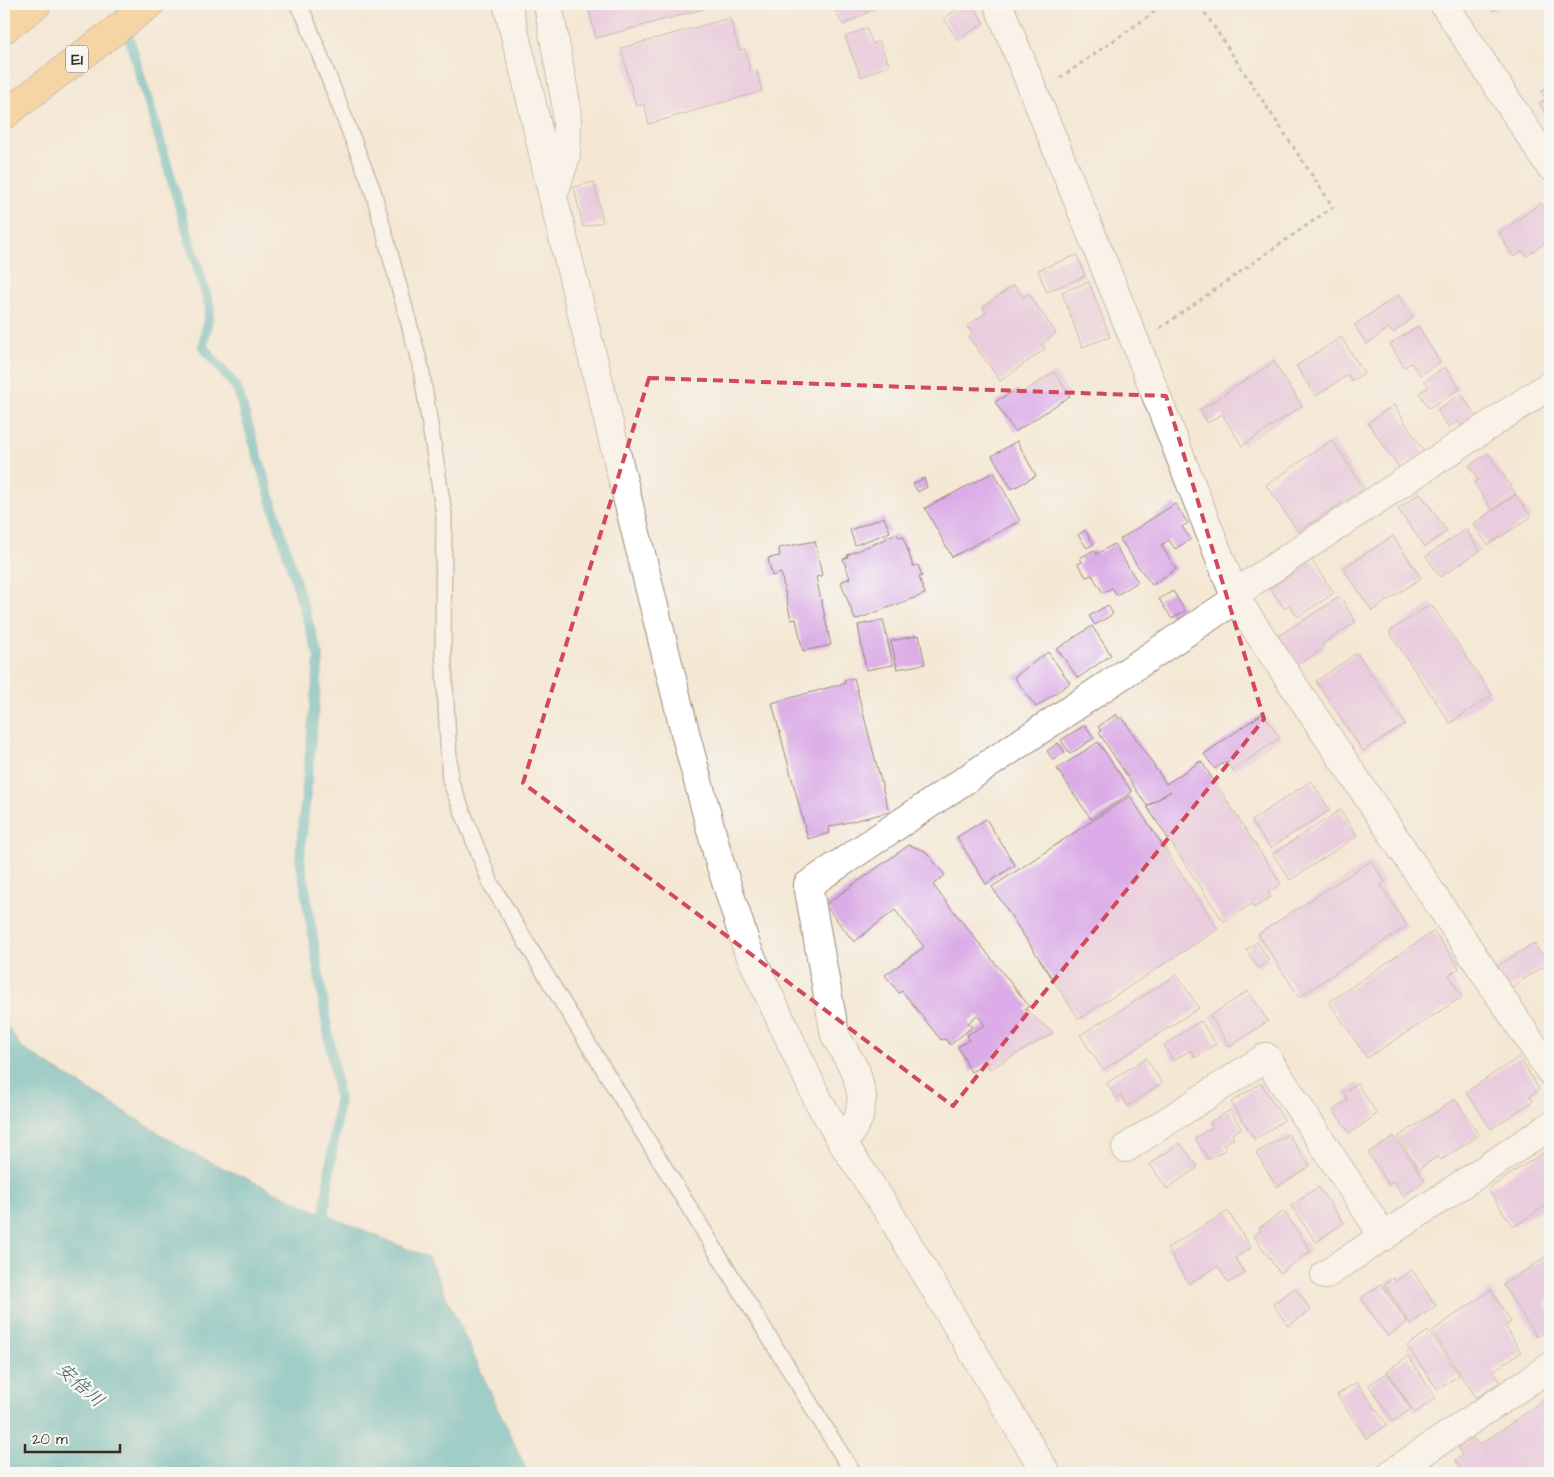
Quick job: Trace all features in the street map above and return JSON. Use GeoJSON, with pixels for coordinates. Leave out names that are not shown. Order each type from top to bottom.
{"type":"FeatureCollection","features":[{"type":"Feature","properties":{"kind":"highway"},"geometry":{"type":"LineString","coordinates":[[4,29],[37,4]]}},
{"type":"Feature","properties":{"kind":"highway","name":"E1"},"geometry":{"type":"LineString","coordinates":[[4,115],[150,4]]}},
{"type":"Feature","properties":{"kind":"street"},"geometry":{"type":"LineString","coordinates":[[507,4],[685,730],[720,860],[747,948],[819,1102],[844,1145],[888,1211],[1046,1473]]}},
{"type":"Feature","properties":{"kind":"street"},"geometry":{"type":"LineString","coordinates":[[548,4],[566,104],[567,126],[566,156],[553,197]]}},
{"type":"Feature","properties":{"kind":"street"},"geometry":{"type":"LineString","coordinates":[[998,4],[1136,344],[1236,599],[1550,1071]]}},
{"type":"Feature","properties":{"kind":"street"},"geometry":{"type":"LineString","coordinates":[[1444,4],[1550,166]]}},
{"type":"Feature","properties":{"kind":"street"},"geometry":{"type":"LineString","coordinates":[[844,1145],[859,1118],[862,1096],[856,1072],[834,1035],[808,885],[1236,599],[1249,584],[1550,385]]}},
{"type":"Feature","properties":{"kind":"street"},"geometry":{"type":"LineString","coordinates":[[1126,1148],[1266,1057],[1384,1237]]}},
{"type":"Feature","properties":{"kind":"street"},"geometry":{"type":"LineString","coordinates":[[1325,1275],[1550,1126]]}},
{"type":"Feature","properties":{"kind":"street"},"geometry":{"type":"LineString","coordinates":[[1392,1473],[1550,1367]]}},
{"type":"Feature","properties":{"kind":"lane"},"geometry":{"type":"LineString","coordinates":[[298,4],[305,17],[373,191],[421,368],[444,514],[443,648],[450,780],[492,884],[561,1000],[853,1473]]}},
{"type":"Feature","properties":{"kind":"path"},"geometry":{"type":"LineString","coordinates":[[1035,96],[1166,4]]}},
{"type":"Feature","properties":{"kind":"path"},"geometry":{"type":"LineString","coordinates":[[1136,344],[1333,207],[1199,4]]}},
{"type":"Feature","properties":{"kind":"highlighted area"},"geometry":{"type":"Polygon","coordinates":[[[649,378],[1166,396],[1264,719],[953,1106],[523,783],[649,378]]]}},
{"type":"Feature","properties":{"kind":"water","name":"安倍川"},"geometry":{"type":"Polygon","coordinates":[[[4,1021],[22,1048],[191,1153],[324,1214],[428,1257],[528,1473],[4,1473],[4,1021]]]}},
{"type":"Feature","properties":{"kind":"building"},"geometry":{"type":"Polygon","coordinates":[[[587,4],[722,4],[596,38],[587,4]]]}},
{"type":"Feature","properties":{"kind":"building"},"geometry":{"type":"Polygon","coordinates":[[[832,4],[884,4],[843,25],[832,4]]]}},
{"type":"Feature","properties":{"kind":"building"},"geometry":{"type":"Polygon","coordinates":[[[966,4],[972,4],[984,23],[957,40],[944,18],[966,4]]]}},
{"type":"Feature","properties":{"kind":"building"},"geometry":{"type":"Polygon","coordinates":[[[1488,4],[1505,4],[1493,11],[1488,4]]]}},
{"type":"Feature","properties":{"kind":"building"},"geometry":{"type":"Polygon","coordinates":[[[730,18],[739,50],[745,49],[750,71],[756,70],[762,91],[649,124],[644,105],[636,106],[621,48],[730,18]]]}},
{"type":"Feature","properties":{"kind":"building"},"geometry":{"type":"Polygon","coordinates":[[[866,28],[873,44],[879,41],[889,65],[861,77],[845,37],[866,28]]]}},
{"type":"Feature","properties":{"kind":"building"},"geometry":{"type":"Polygon","coordinates":[[[1550,86],[1550,122],[1539,103],[1546,99],[1541,92],[1550,86]]]}},
{"type":"Feature","properties":{"kind":"building"},"geometry":{"type":"Polygon","coordinates":[[[594,182],[603,222],[583,227],[574,187],[594,182]]]}},
{"type":"Feature","properties":{"kind":"building"},"geometry":{"type":"Polygon","coordinates":[[[1541,203],[1550,217],[1550,239],[1527,256],[1523,251],[1514,257],[1499,233],[1541,203]]]}},
{"type":"Feature","properties":{"kind":"building"},"geometry":{"type":"Polygon","coordinates":[[[1077,255],[1085,276],[1047,292],[1038,270],[1077,255]]]}},
{"type":"Feature","properties":{"kind":"building"},"geometry":{"type":"Polygon","coordinates":[[[1089,282],[1110,337],[1082,347],[1062,292],[1089,282]]]}},
{"type":"Feature","properties":{"kind":"building"},"geometry":{"type":"Polygon","coordinates":[[[1014,285],[1023,297],[1029,294],[1056,333],[1042,344],[1045,349],[1000,381],[969,337],[973,334],[967,326],[986,313],[983,307],[1014,285]]]}},
{"type":"Feature","properties":{"kind":"building"},"geometry":{"type":"Polygon","coordinates":[[[1398,295],[1413,318],[1393,333],[1389,328],[1367,344],[1354,325],[1398,295]]]}},
{"type":"Feature","properties":{"kind":"building"},"geometry":{"type":"Polygon","coordinates":[[[1418,326],[1440,362],[1420,375],[1411,363],[1404,367],[1390,344],[1418,326]]]}},
{"type":"Feature","properties":{"kind":"building"},"geometry":{"type":"Polygon","coordinates":[[[1341,337],[1364,373],[1352,381],[1348,375],[1316,396],[1296,366],[1341,337]]]}},
{"type":"Feature","properties":{"kind":"building"},"geometry":{"type":"Polygon","coordinates":[[[1274,362],[1302,406],[1242,446],[1222,414],[1208,423],[1200,410],[1274,362]]]}},
{"type":"Feature","properties":{"kind":"building"},"geometry":{"type":"Polygon","coordinates":[[[1445,367],[1460,389],[1429,408],[1419,393],[1429,387],[1425,381],[1445,367]]]}},
{"type":"Feature","properties":{"kind":"building"},"geometry":{"type":"Polygon","coordinates":[[[1054,372],[1070,396],[1015,432],[995,402],[1017,389],[1020,394],[1054,372]]]}},
{"type":"Feature","properties":{"kind":"building"},"geometry":{"type":"Polygon","coordinates":[[[1461,394],[1477,417],[1462,427],[1458,421],[1448,427],[1437,410],[1461,394]]]}},
{"type":"Feature","properties":{"kind":"building"},"geometry":{"type":"Polygon","coordinates":[[[1394,405],[1425,453],[1400,469],[1368,423],[1394,405]]]}},
{"type":"Feature","properties":{"kind":"building"},"geometry":{"type":"Polygon","coordinates":[[[1332,440],[1364,488],[1298,532],[1266,485],[1332,440]]]}},
{"type":"Feature","properties":{"kind":"building"},"geometry":{"type":"Polygon","coordinates":[[[1017,441],[1036,476],[1012,489],[992,456],[1017,441]]]}},
{"type":"Feature","properties":{"kind":"building"},"geometry":{"type":"Polygon","coordinates":[[[1488,453],[1516,494],[1492,510],[1474,483],[1478,480],[1469,466],[1488,453]]]}},
{"type":"Feature","properties":{"kind":"building"},"geometry":{"type":"Polygon","coordinates":[[[994,472],[1020,521],[952,557],[925,508],[994,472]]]}},
{"type":"Feature","properties":{"kind":"building"},"geometry":{"type":"Polygon","coordinates":[[[924,478],[927,487],[918,492],[913,484],[924,478]]]}},
{"type":"Feature","properties":{"kind":"building"},"geometry":{"type":"Polygon","coordinates":[[[1420,493],[1447,531],[1425,547],[1398,509],[1420,493]]]}},
{"type":"Feature","properties":{"kind":"building"},"geometry":{"type":"Polygon","coordinates":[[[1516,495],[1531,517],[1488,545],[1473,524],[1516,495]]]}},
{"type":"Feature","properties":{"kind":"building"},"geometry":{"type":"Polygon","coordinates":[[[1175,504],[1188,523],[1182,527],[1191,539],[1175,549],[1169,540],[1161,545],[1176,569],[1152,585],[1120,539],[1175,504]]]}},
{"type":"Feature","properties":{"kind":"building"},"geometry":{"type":"Polygon","coordinates":[[[884,517],[890,532],[855,545],[850,530],[884,517]]]}},
{"type":"Feature","properties":{"kind":"building"},"geometry":{"type":"Polygon","coordinates":[[[1466,529],[1480,551],[1440,577],[1426,556],[1466,529]]]}},
{"type":"Feature","properties":{"kind":"building"},"geometry":{"type":"Polygon","coordinates":[[[1085,530],[1094,544],[1087,548],[1078,535],[1085,530]]]}},
{"type":"Feature","properties":{"kind":"building"},"geometry":{"type":"Polygon","coordinates":[[[897,534],[899,537],[903,536],[913,566],[918,565],[922,576],[919,577],[925,594],[855,620],[841,582],[850,578],[843,559],[848,557],[847,555],[897,534]]]}},
{"type":"Feature","properties":{"kind":"building"},"geometry":{"type":"Polygon","coordinates":[[[1393,536],[1421,578],[1372,611],[1343,568],[1393,536]]]}},
{"type":"Feature","properties":{"kind":"building"},"geometry":{"type":"Polygon","coordinates":[[[815,541],[822,576],[816,577],[831,645],[803,651],[796,619],[791,620],[781,573],[772,576],[768,558],[780,556],[779,548],[815,541]]]}},
{"type":"Feature","properties":{"kind":"building"},"geometry":{"type":"Polygon","coordinates":[[[1114,544],[1138,582],[1117,595],[1112,588],[1103,593],[1092,575],[1086,577],[1078,564],[1082,562],[1080,558],[1094,550],[1097,554],[1114,544]]]}},
{"type":"Feature","properties":{"kind":"building"},"geometry":{"type":"Polygon","coordinates":[[[1310,558],[1334,593],[1298,617],[1289,605],[1284,608],[1270,588],[1293,573],[1291,571],[1310,558]]]}},
{"type":"Feature","properties":{"kind":"building"},"geometry":{"type":"Polygon","coordinates":[[[1173,591],[1185,611],[1172,619],[1159,599],[1173,591]]]}},
{"type":"Feature","properties":{"kind":"building"},"geometry":{"type":"Polygon","coordinates":[[[1340,597],[1356,622],[1322,644],[1324,648],[1297,665],[1278,636],[1340,597]]]}},
{"type":"Feature","properties":{"kind":"building"},"geometry":{"type":"Polygon","coordinates":[[[1431,604],[1492,695],[1450,723],[1389,632],[1431,604]]]}},
{"type":"Feature","properties":{"kind":"building"},"geometry":{"type":"Polygon","coordinates":[[[1108,605],[1113,614],[1095,625],[1089,616],[1108,605]]]}},
{"type":"Feature","properties":{"kind":"building"},"geometry":{"type":"Polygon","coordinates":[[[883,620],[893,665],[866,670],[858,625],[883,620]]]}},
{"type":"Feature","properties":{"kind":"building"},"geometry":{"type":"Polygon","coordinates":[[[1092,626],[1111,655],[1078,678],[1057,649],[1092,626]]]}},
{"type":"Feature","properties":{"kind":"building"},"geometry":{"type":"Polygon","coordinates":[[[919,635],[925,664],[897,669],[891,641],[919,635]]]}},
{"type":"Feature","properties":{"kind":"building"},"geometry":{"type":"Polygon","coordinates":[[[1048,652],[1070,683],[1036,707],[1014,677],[1048,652]]]}},
{"type":"Feature","properties":{"kind":"building"},"geometry":{"type":"Polygon","coordinates":[[[1357,653],[1405,724],[1363,751],[1316,681],[1357,653]]]}},
{"type":"Feature","properties":{"kind":"building"},"geometry":{"type":"Polygon","coordinates":[[[854,678],[889,812],[829,827],[830,833],[808,839],[772,703],[845,683],[845,680],[854,678]]]}},
{"type":"Feature","properties":{"kind":"building"},"geometry":{"type":"Polygon","coordinates":[[[1263,713],[1280,738],[1233,770],[1226,761],[1215,769],[1204,754],[1263,713]]]}},
{"type":"Feature","properties":{"kind":"building"},"geometry":{"type":"Polygon","coordinates":[[[1116,714],[1119,719],[1122,717],[1166,784],[1201,761],[1281,884],[1268,893],[1271,897],[1254,908],[1251,904],[1224,922],[1147,807],[1171,791],[1147,806],[1099,733],[1101,731],[1098,727],[1116,714]]]}},
{"type":"Feature","properties":{"kind":"building"},"geometry":{"type":"Polygon","coordinates":[[[1085,725],[1094,738],[1070,754],[1061,740],[1085,725]]]}},
{"type":"Feature","properties":{"kind":"building"},"geometry":{"type":"Polygon","coordinates":[[[1098,742],[1132,792],[1091,819],[1057,769],[1098,742]]]}},
{"type":"Feature","properties":{"kind":"building"},"geometry":{"type":"Polygon","coordinates":[[[1058,743],[1065,752],[1053,760],[1047,751],[1058,743]]]}},
{"type":"Feature","properties":{"kind":"building"},"geometry":{"type":"Polygon","coordinates":[[[1311,781],[1330,810],[1270,848],[1251,821],[1311,781]]]}},
{"type":"Feature","properties":{"kind":"building"},"geometry":{"type":"Polygon","coordinates":[[[1130,796],[1218,929],[1079,1019],[992,887],[1130,796]]]}},
{"type":"Feature","properties":{"kind":"building"},"geometry":{"type":"Polygon","coordinates":[[[1340,810],[1357,836],[1290,880],[1273,854],[1340,810]]]}},
{"type":"Feature","properties":{"kind":"building"},"geometry":{"type":"Polygon","coordinates":[[[986,819],[1015,865],[986,884],[957,837],[986,819]]]}},
{"type":"Feature","properties":{"kind":"building"},"geometry":{"type":"Polygon","coordinates":[[[909,845],[925,851],[945,875],[933,885],[1029,1006],[1025,1009],[1053,1033],[990,1069],[987,1063],[971,1072],[958,1047],[969,1040],[967,1035],[985,1025],[977,1015],[968,1023],[972,1027],[950,1045],[945,1039],[941,1040],[902,991],[899,993],[885,975],[924,947],[895,910],[854,942],[825,905],[909,845]]]}},
{"type":"Feature","properties":{"kind":"building"},"geometry":{"type":"Polygon","coordinates":[[[1371,861],[1385,882],[1381,885],[1407,926],[1299,997],[1258,934],[1371,861]]]}},
{"type":"Feature","properties":{"kind":"building"},"geometry":{"type":"Polygon","coordinates":[[[1434,931],[1459,968],[1449,975],[1462,997],[1367,1058],[1329,1002],[1434,931]]]}},
{"type":"Feature","properties":{"kind":"building"},"geometry":{"type":"Polygon","coordinates":[[[1257,942],[1269,960],[1258,968],[1246,950],[1257,942]]]}},
{"type":"Feature","properties":{"kind":"building"},"geometry":{"type":"Polygon","coordinates":[[[1534,943],[1548,964],[1508,989],[1495,968],[1534,943]]]}},
{"type":"Feature","properties":{"kind":"building"},"geometry":{"type":"Polygon","coordinates":[[[1177,975],[1199,1008],[1103,1070],[1080,1035],[1177,975]]]}},
{"type":"Feature","properties":{"kind":"building"},"geometry":{"type":"Polygon","coordinates":[[[1248,991],[1268,1021],[1230,1047],[1210,1016],[1248,991]]]}},
{"type":"Feature","properties":{"kind":"building"},"geometry":{"type":"Polygon","coordinates":[[[1201,1021],[1216,1044],[1195,1058],[1191,1050],[1173,1061],[1164,1045],[1201,1021]]]}},
{"type":"Feature","properties":{"kind":"building"},"geometry":{"type":"Polygon","coordinates":[[[1519,1057],[1539,1089],[1530,1096],[1533,1101],[1491,1129],[1466,1092],[1519,1057]]]}},
{"type":"Feature","properties":{"kind":"building"},"geometry":{"type":"Polygon","coordinates":[[[1146,1058],[1162,1083],[1128,1106],[1121,1095],[1116,1098],[1107,1083],[1146,1058]]]}},
{"type":"Feature","properties":{"kind":"building"},"geometry":{"type":"Polygon","coordinates":[[[1261,1083],[1284,1120],[1255,1140],[1231,1102],[1261,1083]]]}},
{"type":"Feature","properties":{"kind":"building"},"geometry":{"type":"Polygon","coordinates":[[[1357,1083],[1377,1114],[1350,1133],[1333,1110],[1348,1100],[1344,1093],[1357,1083]]]}},
{"type":"Feature","properties":{"kind":"building"},"geometry":{"type":"Polygon","coordinates":[[[1455,1099],[1479,1135],[1441,1160],[1438,1156],[1419,1169],[1398,1137],[1455,1099]]]}},
{"type":"Feature","properties":{"kind":"building"},"geometry":{"type":"Polygon","coordinates":[[[1230,1110],[1241,1128],[1232,1134],[1234,1138],[1223,1145],[1226,1149],[1209,1160],[1195,1138],[1213,1127],[1210,1122],[1230,1110]]]}},
{"type":"Feature","properties":{"kind":"building"},"geometry":{"type":"Polygon","coordinates":[[[1288,1134],[1310,1166],[1277,1187],[1256,1153],[1288,1134]]]}},
{"type":"Feature","properties":{"kind":"building"},"geometry":{"type":"Polygon","coordinates":[[[1394,1136],[1425,1181],[1403,1196],[1393,1181],[1389,1185],[1368,1153],[1394,1136]]]}},
{"type":"Feature","properties":{"kind":"building"},"geometry":{"type":"Polygon","coordinates":[[[1180,1143],[1198,1167],[1167,1189],[1150,1164],[1180,1143]]]}},
{"type":"Feature","properties":{"kind":"building"},"geometry":{"type":"Polygon","coordinates":[[[1547,1150],[1550,1154],[1550,1203],[1513,1227],[1488,1189],[1547,1150]]]}},
{"type":"Feature","properties":{"kind":"building"},"geometry":{"type":"Polygon","coordinates":[[[1318,1187],[1344,1223],[1316,1242],[1291,1206],[1318,1187]]]}},
{"type":"Feature","properties":{"kind":"building"},"geometry":{"type":"Polygon","coordinates":[[[1228,1211],[1251,1248],[1235,1258],[1245,1273],[1228,1283],[1218,1266],[1189,1284],[1167,1248],[1228,1211]]]}},
{"type":"Feature","properties":{"kind":"building"},"geometry":{"type":"Polygon","coordinates":[[[1284,1211],[1311,1251],[1280,1273],[1254,1236],[1261,1230],[1259,1228],[1284,1211]]]}},
{"type":"Feature","properties":{"kind":"building"},"geometry":{"type":"Polygon","coordinates":[[[1550,1254],[1550,1297],[1543,1302],[1550,1312],[1550,1329],[1537,1337],[1503,1285],[1550,1254]]]}},
{"type":"Feature","properties":{"kind":"building"},"geometry":{"type":"Polygon","coordinates":[[[1412,1270],[1436,1306],[1410,1324],[1384,1284],[1393,1278],[1396,1281],[1412,1270]]]}},
{"type":"Feature","properties":{"kind":"building"},"geometry":{"type":"Polygon","coordinates":[[[1381,1284],[1407,1322],[1388,1337],[1361,1298],[1381,1284]]]}},
{"type":"Feature","properties":{"kind":"building"},"geometry":{"type":"Polygon","coordinates":[[[1295,1288],[1311,1310],[1288,1326],[1273,1304],[1295,1288]]]}},
{"type":"Feature","properties":{"kind":"building"},"geometry":{"type":"Polygon","coordinates":[[[1491,1290],[1511,1322],[1505,1326],[1521,1352],[1493,1371],[1500,1382],[1476,1398],[1432,1331],[1491,1290]]]}},
{"type":"Feature","properties":{"kind":"building"},"geometry":{"type":"Polygon","coordinates":[[[1428,1331],[1459,1375],[1438,1390],[1407,1346],[1428,1331]]]}},
{"type":"Feature","properties":{"kind":"building"},"geometry":{"type":"Polygon","coordinates":[[[1408,1356],[1436,1398],[1415,1413],[1387,1371],[1408,1356]]]}},
{"type":"Feature","properties":{"kind":"building"},"geometry":{"type":"Polygon","coordinates":[[[1387,1373],[1411,1409],[1393,1421],[1369,1385],[1387,1373]]]}},
{"type":"Feature","properties":{"kind":"building"},"geometry":{"type":"Polygon","coordinates":[[[1357,1382],[1387,1425],[1367,1439],[1337,1395],[1357,1382]]]}},
{"type":"Feature","properties":{"kind":"building"},"geometry":{"type":"Polygon","coordinates":[[[1544,1401],[1550,1410],[1550,1463],[1534,1473],[1464,1473],[1455,1460],[1462,1456],[1458,1448],[1474,1438],[1479,1445],[1544,1401]]]}},
{"type":"Feature","properties":{"kind":"waterway"},"geometry":{"type":"LineString","coordinates":[[119,4],[210,308],[203,347],[237,388],[319,658],[300,857],[339,1100],[324,1214],[332,1224]]}}]}
